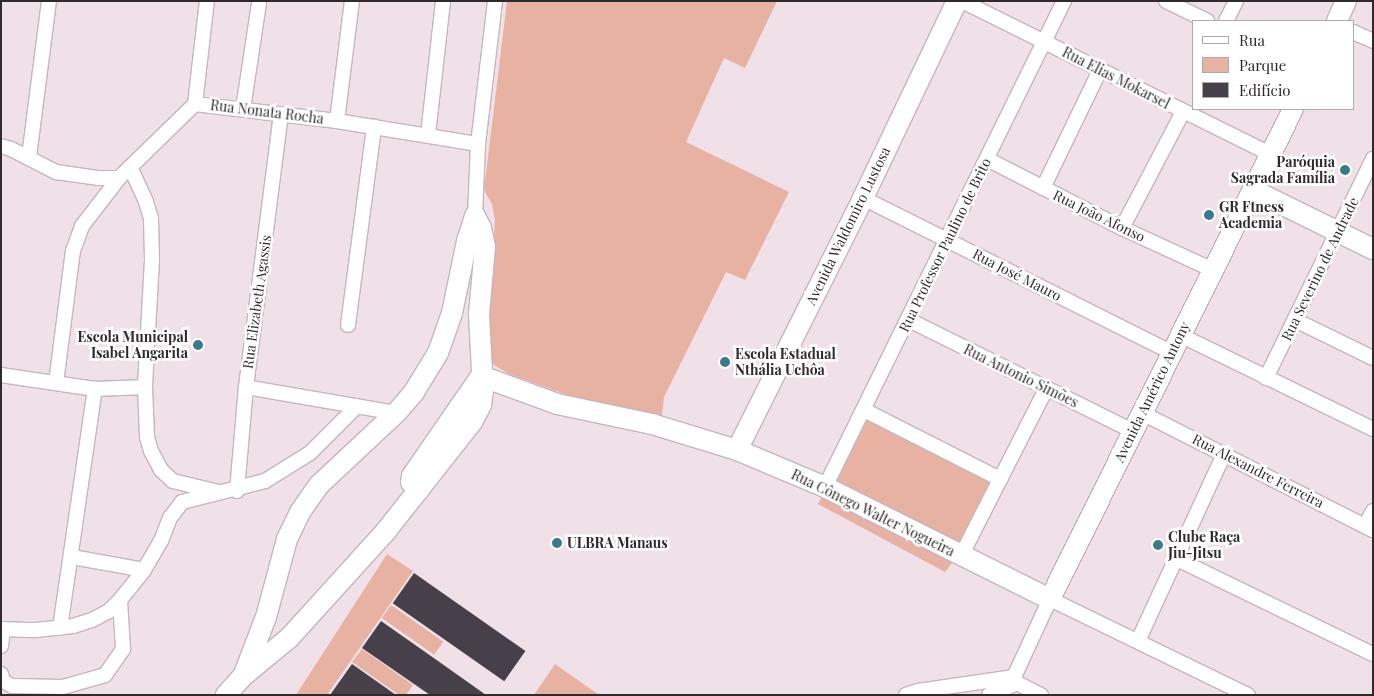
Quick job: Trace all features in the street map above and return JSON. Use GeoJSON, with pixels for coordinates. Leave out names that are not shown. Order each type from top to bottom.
{"type":"FeatureCollection","features":[{"type":"Feature","properties":{"kind":"street"},"geometry":{"type":"LineString","coordinates":[[29,158],[49,1]]}},
{"type":"Feature","properties":{"kind":"street"},"geometry":{"type":"LineString","coordinates":[[195,104],[207,1]]}},
{"type":"Feature","properties":{"kind":"street"},"geometry":{"type":"LineString","coordinates":[[337,120],[352,1]]}},
{"type":"Feature","properties":{"kind":"street"},"geometry":{"type":"LineString","coordinates":[[428,135],[443,1]]}},
{"type":"Feature","properties":{"kind":"street"},"geometry":{"type":"LineString","coordinates":[[243,676],[266,617],[287,538],[300,512],[319,485],[396,413],[414,392],[438,353],[452,313],[467,241],[475,216],[478,144],[495,1]]}},
{"type":"Feature","properties":{"kind":"street","name":"Avenida Waldomiro Lustosa"},"geometry":{"type":"LineString","coordinates":[[736,450],[863,198],[957,1]]}},
{"type":"Feature","properties":{"kind":"street","name":"Rua Elias Mokarsel"},"geometry":{"type":"LineString","coordinates":[[962,1],[1270,154]]}},
{"type":"Feature","properties":{"kind":"street","name":"Rua Professor Paulino de Brito"},"geometry":{"type":"LineString","coordinates":[[825,487],[909,320],[1064,1]]}},
{"type":"Feature","properties":{"kind":"street"},"geometry":{"type":"LineString","coordinates":[[1166,1],[1205,20]]}},
{"type":"Feature","properties":{"kind":"street"},"geometry":{"type":"LineString","coordinates":[[1226,20],[1236,1]]}},
{"type":"Feature","properties":{"kind":"street"},"geometry":{"type":"LineString","coordinates":[[1337,20],[1346,1]]}},
{"type":"Feature","properties":{"kind":"street"},"geometry":{"type":"LineString","coordinates":[[243,109],[259,3]]}},
{"type":"Feature","properties":{"kind":"street"},"geometry":{"type":"LineString","coordinates":[[1354,32],[1373,41]]}},
{"type":"Feature","properties":{"kind":"street"},"geometry":{"type":"LineString","coordinates":[[1043,188],[1100,70]]}},
{"type":"Feature","properties":{"kind":"street","name":"Rua Nonata Rocha"},"geometry":{"type":"LineString","coordinates":[[56,383],[73,251],[82,226],[119,178],[195,104],[337,120],[478,144]]}},
{"type":"Feature","properties":{"kind":"street","name":"Avenida Américo Antony"},"geometry":{"type":"LineString","coordinates":[[1020,685],[1050,599],[1292,110]]}},
{"type":"Feature","properties":{"kind":"street"},"geometry":{"type":"LineString","coordinates":[[1122,228],[1183,112]]}},
{"type":"Feature","properties":{"kind":"street","name":"Rua Elizabeth Agassis"},"geometry":{"type":"LineString","coordinates":[[236,490],[246,387],[281,115]]}},
{"type":"Feature","properties":{"kind":"street"},"geometry":{"type":"LineString","coordinates":[[348,325],[374,127]]}},
{"type":"Feature","properties":{"kind":"street"},"geometry":{"type":"LineString","coordinates":[[1,146],[56,172],[98,178],[119,178]]}},
{"type":"Feature","properties":{"kind":"street","name":"Rua João Afonso"},"geometry":{"type":"LineString","coordinates":[[988,159],[1122,228],[1213,270]]}},
{"type":"Feature","properties":{"kind":"street","name":"Rua Severino de Andrade"},"geometry":{"type":"LineString","coordinates":[[1266,378],[1373,159]]}},
{"type":"Feature","properties":{"kind":"street"},"geometry":{"type":"LineString","coordinates":[[130,167],[151,218],[152,260],[145,387],[147,437],[151,451],[161,470],[177,483],[221,493]]}},
{"type":"Feature","properties":{"kind":"street"},"geometry":{"type":"LineString","coordinates":[[1253,190],[1373,249]]}},
{"type":"Feature","properties":{"kind":"street","name":"Rua José Mauro"},"geometry":{"type":"LineString","coordinates":[[863,198],[947,240],[1176,344],[1266,378],[1373,430]]}},
{"type":"Feature","properties":{"kind":"street"},"geometry":{"type":"LineString","coordinates":[[226,695],[243,676],[289,638],[386,531],[472,422],[481,405],[483,391],[479,314],[485,246],[481,228],[475,216]]}},
{"type":"Feature","properties":{"kind":"street","name":"Rua Antonio Simões"},"geometry":{"type":"LineString","coordinates":[[909,320],[1133,431]]}},
{"type":"Feature","properties":{"kind":"street"},"geometry":{"type":"LineString","coordinates":[[1295,320],[1373,358]]}},
{"type":"Feature","properties":{"kind":"street","name":"Rua Cônego Walter Nogueira"},"geometry":{"type":"LineString","coordinates":[[481,376],[557,404],[652,424],[736,450],[825,487],[961,556],[1248,695]]}},
{"type":"Feature","properties":{"kind":"street"},"geometry":{"type":"LineString","coordinates":[[2,378],[95,389],[145,387]]}},
{"type":"Feature","properties":{"kind":"street"},"geometry":{"type":"LineString","coordinates":[[246,387],[396,413]]}},
{"type":"Feature","properties":{"kind":"street"},"geometry":{"type":"LineString","coordinates":[[60,628],[72,557],[95,389]]}},
{"type":"Feature","properties":{"kind":"street"},"geometry":{"type":"LineString","coordinates":[[961,556],[1046,389]]}},
{"type":"Feature","properties":{"kind":"street"},"geometry":{"type":"LineString","coordinates":[[1,646],[2,629],[60,628],[92,620],[108,611],[120,600],[144,570],[178,506],[188,500],[236,490],[265,481],[294,465],[329,436],[357,406]]}},
{"type":"Feature","properties":{"kind":"street"},"geometry":{"type":"LineString","coordinates":[[864,410],[1000,479]]}},
{"type":"Feature","properties":{"kind":"street","name":"Rua Alexandre Ferreira"},"geometry":{"type":"LineString","coordinates":[[1142,413],[1369,528]]}},
{"type":"Feature","properties":{"kind":"street"},"geometry":{"type":"LineString","coordinates":[[1138,641],[1224,454]]}},
{"type":"Feature","properties":{"kind":"street"},"geometry":{"type":"LineString","coordinates":[[1369,528],[1373,511]]}},
{"type":"Feature","properties":{"kind":"street"},"geometry":{"type":"LineString","coordinates":[[72,557],[144,570]]}},
{"type":"Feature","properties":{"kind":"street"},"geometry":{"type":"LineString","coordinates":[[1177,559],[1373,654]]}},
{"type":"Feature","properties":{"kind":"street"},"geometry":{"type":"LineString","coordinates":[[1,674],[3,681],[12,686],[63,687],[105,675],[123,649],[120,600]]}},
{"type":"Feature","properties":{"kind":"street"},"geometry":{"type":"LineString","coordinates":[[989,695],[1020,685]]}},
{"type":"Feature","properties":{"kind":"street"},"geometry":{"type":"LineString","coordinates":[[906,695],[936,688],[1020,685],[1041,695]]}},
{"type":"Feature","properties":{"kind":"green space"},"geometry":{"type":"Polygon","coordinates":[[[507,1],[777,1],[745,68],[724,58],[686,142],[789,192],[745,280],[726,272],[664,397],[662,416],[581,400],[509,374],[494,365],[488,355],[495,220],[492,204],[484,190],[507,1]]]}},
{"type":"Feature","properties":{"kind":"green space"},"geometry":{"type":"Polygon","coordinates":[[[865,414],[996,481],[956,558],[945,572],[818,504],[865,414]]]}},
{"type":"Feature","properties":{"kind":"green space"},"geometry":{"type":"Polygon","coordinates":[[[387,554],[413,571],[327,695],[296,695],[387,554]]]}},
{"type":"Feature","properties":{"kind":"green space"},"geometry":{"type":"Polygon","coordinates":[[[391,605],[443,642],[434,655],[382,618],[391,605]]]}},
{"type":"Feature","properties":{"kind":"green space"},"geometry":{"type":"Polygon","coordinates":[[[362,649],[413,685],[406,695],[399,695],[352,662],[362,649]]]}},
{"type":"Feature","properties":{"kind":"green space"},"geometry":{"type":"Polygon","coordinates":[[[555,664],[599,695],[534,695],[555,664]]]}},
{"type":"Feature","properties":{"kind":"building"},"geometry":{"type":"Polygon","coordinates":[[[414,573],[525,651],[504,681],[393,603],[414,573]]]}},
{"type":"Feature","properties":{"kind":"building"},"geometry":{"type":"Polygon","coordinates":[[[381,621],[486,695],[430,695],[362,648],[381,621]]]}},
{"type":"Feature","properties":{"kind":"building"},"geometry":{"type":"Polygon","coordinates":[[[352,664],[396,695],[330,695],[352,664]]]}},
{"type":"Feature","properties":{"kind":"place","name":"Paróquia Sagrada Família"},"geometry":{"type":"Point","coordinates":[1345,170]}},
{"type":"Feature","properties":{"kind":"place","name":"GR Ftness Academia"},"geometry":{"type":"Point","coordinates":[1209,215]}},
{"type":"Feature","properties":{"kind":"place","name":"Escola Municipal Isabel Angarita"},"geometry":{"type":"Point","coordinates":[198,345]}},
{"type":"Feature","properties":{"kind":"place","name":"Escola Estadual Nthália Uchôa"},"geometry":{"type":"Point","coordinates":[725,362]}},
{"type":"Feature","properties":{"kind":"place","name":"ULBRA Manaus"},"geometry":{"type":"Point","coordinates":[557,543]}},
{"type":"Feature","properties":{"kind":"place","name":"Clube Raça Jiu-Jitsu"},"geometry":{"type":"Point","coordinates":[1158,545]}}]}
